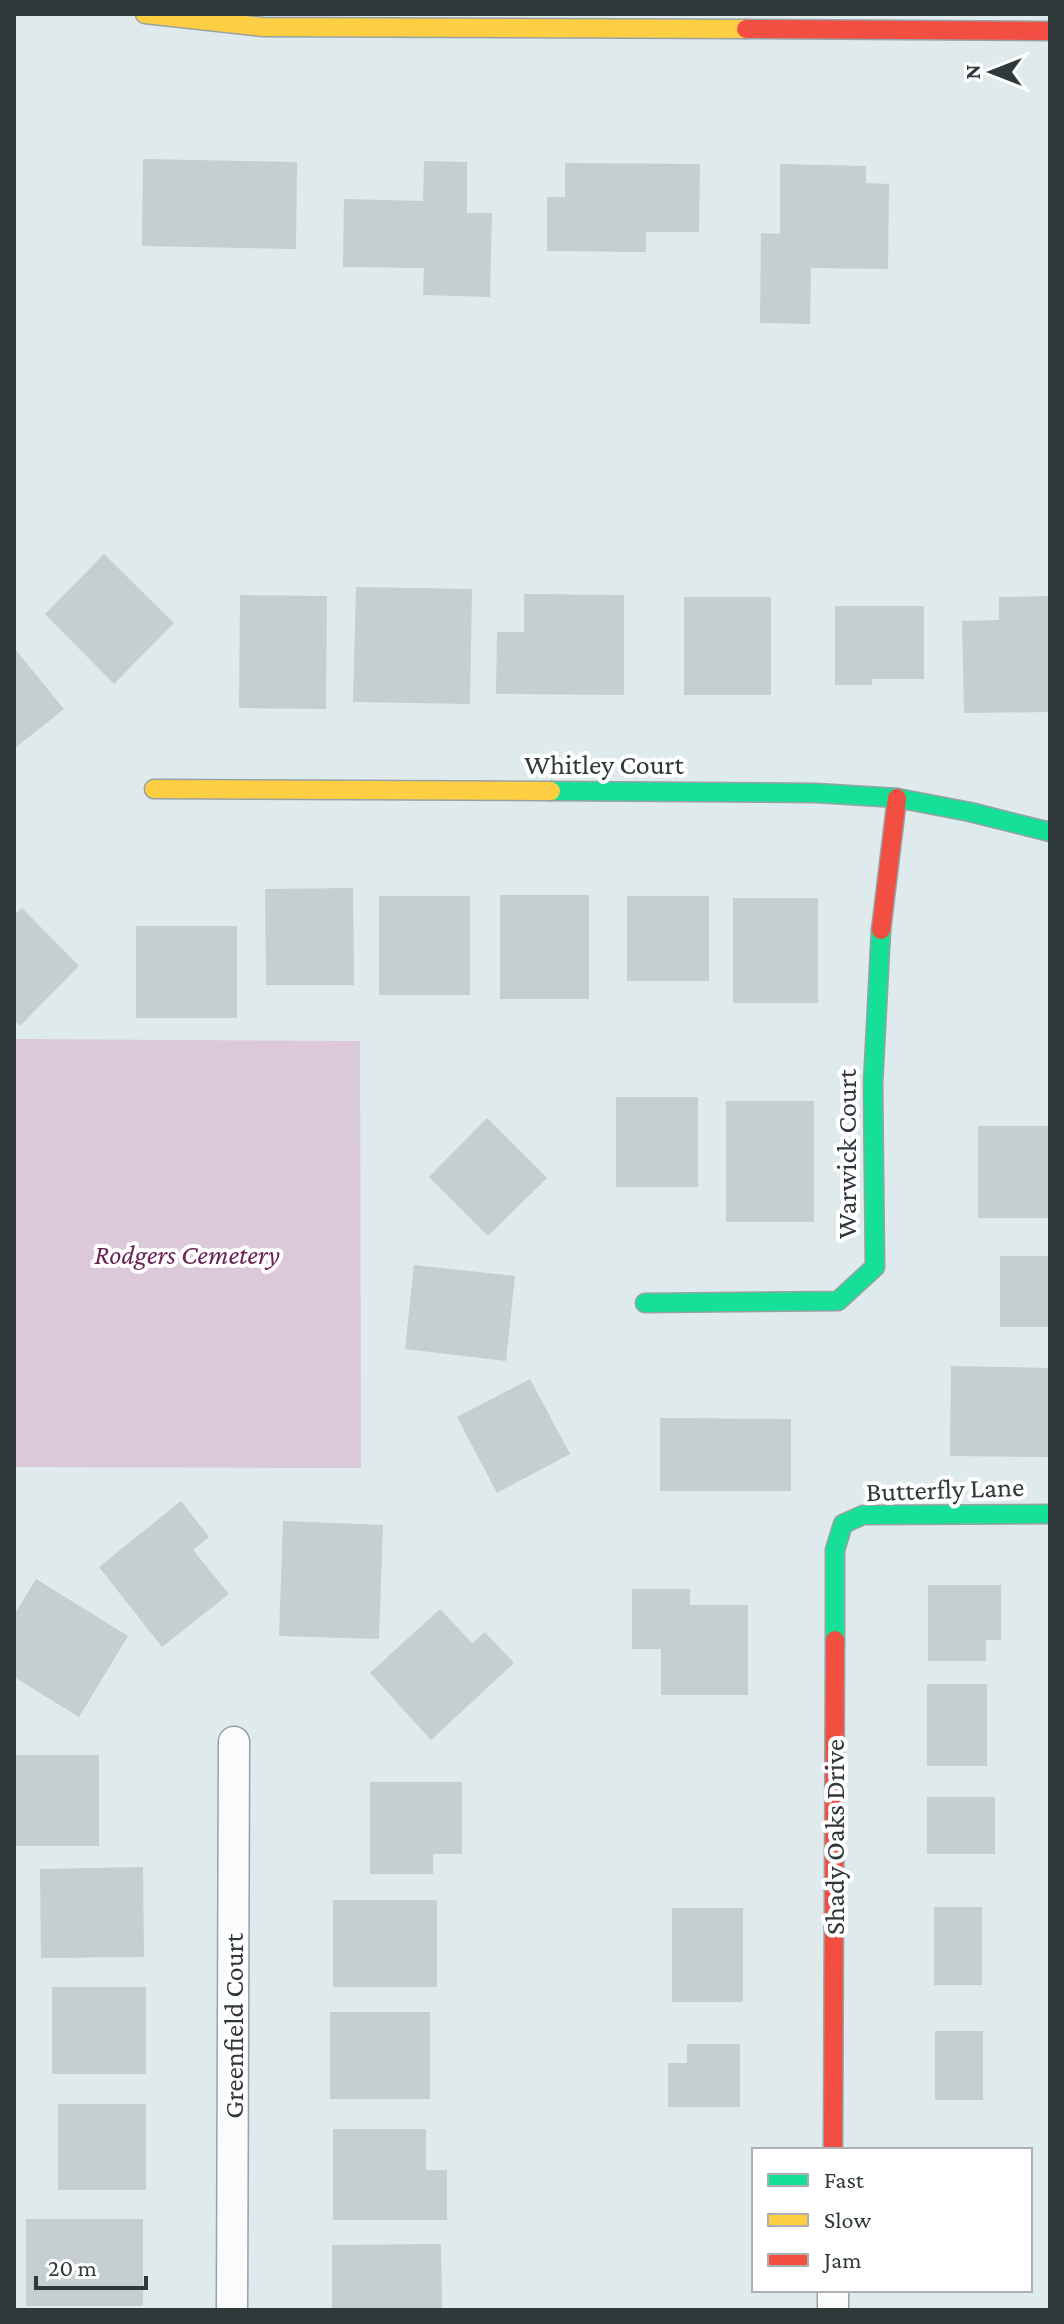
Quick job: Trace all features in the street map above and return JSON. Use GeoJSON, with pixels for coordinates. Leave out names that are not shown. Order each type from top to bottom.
{"type":"FeatureCollection","features":[{"type":"Feature","properties":{"kind":"street"},"geometry":{"type":"LineString","coordinates":[[145,14],[263,27],[1050,31]]}},
{"type":"Feature","properties":{"kind":"street","name":"Whitley Court"},"geometry":{"type":"LineString","coordinates":[[154,789],[801,793],[897,798],[1050,832]]}},
{"type":"Feature","properties":{"kind":"street","name":"Warwick Court"},"geometry":{"type":"LineString","coordinates":[[645,1303],[838,1301],[875,1267],[875,1023],[883,902],[897,798]]}},
{"type":"Feature","properties":{"kind":"street","name":"Butterfly Lane"},"geometry":{"type":"LineString","coordinates":[[843,1524],[863,1515],[1050,1514]]}},
{"type":"Feature","properties":{"kind":"street","name":"Shady Oaks Drive"},"geometry":{"type":"LineString","coordinates":[[833,2148],[835,1550],[843,1524]]}},
{"type":"Feature","properties":{"kind":"street","name":"Greenfield Court"},"geometry":{"type":"LineString","coordinates":[[232,2310],[234,1742]]}},
{"type":"Feature","properties":{"kind":"green space","name":"Rodgers Cemetery"},"geometry":{"type":"Polygon","coordinates":[[[14,1039],[360,1041],[361,1468],[14,1467],[14,1039]]]}},
{"type":"Feature","properties":{"kind":"building"},"geometry":{"type":"Polygon","coordinates":[[[143,159],[297,162],[296,249],[142,246],[143,159]]]}},
{"type":"Feature","properties":{"kind":"building"},"geometry":{"type":"Polygon","coordinates":[[[424,161],[467,162],[467,213],[492,213],[490,297],[423,295],[424,268],[343,267],[344,199],[423,201],[424,161]]]}},
{"type":"Feature","properties":{"kind":"building"},"geometry":{"type":"Polygon","coordinates":[[[565,163],[700,164],[699,232],[646,232],[646,252],[547,251],[547,197],[565,197],[565,163]]]}},
{"type":"Feature","properties":{"kind":"building"},"geometry":{"type":"Polygon","coordinates":[[[780,164],[866,166],[866,183],[889,184],[888,269],[811,268],[810,324],[760,323],[761,233],[780,234],[780,164]]]}},
{"type":"Feature","properties":{"kind":"building"},"geometry":{"type":"Polygon","coordinates":[[[104,554],[174,623],[114,684],[45,614],[104,554]]]}},
{"type":"Feature","properties":{"kind":"building"},"geometry":{"type":"Polygon","coordinates":[[[356,587],[472,589],[470,704],[353,702],[356,587]]]}},
{"type":"Feature","properties":{"kind":"building"},"geometry":{"type":"Polygon","coordinates":[[[524,594],[624,595],[624,695],[496,694],[497,632],[524,632],[524,594]]]}},
{"type":"Feature","properties":{"kind":"building"},"geometry":{"type":"Polygon","coordinates":[[[240,595],[327,596],[326,709],[239,708],[240,595]]]}},
{"type":"Feature","properties":{"kind":"building"},"geometry":{"type":"Polygon","coordinates":[[[1050,596],[1050,712],[964,713],[962,621],[999,620],[999,597],[1050,596]]]}},
{"type":"Feature","properties":{"kind":"building"},"geometry":{"type":"Polygon","coordinates":[[[684,597],[771,597],[771,695],[684,695],[684,597]]]}},
{"type":"Feature","properties":{"kind":"building"},"geometry":{"type":"Polygon","coordinates":[[[835,606],[924,606],[924,679],[872,679],[872,685],[835,685],[835,606]]]}},
{"type":"Feature","properties":{"kind":"building"},"geometry":{"type":"Polygon","coordinates":[[[14,648],[64,709],[14,749],[14,648]]]}},
{"type":"Feature","properties":{"kind":"building"},"geometry":{"type":"Polygon","coordinates":[[[353,888],[354,985],[266,985],[265,889],[353,888]]]}},
{"type":"Feature","properties":{"kind":"building"},"geometry":{"type":"Polygon","coordinates":[[[500,895],[589,895],[589,999],[500,999],[500,895]]]}},
{"type":"Feature","properties":{"kind":"building"},"geometry":{"type":"Polygon","coordinates":[[[379,896],[470,896],[470,995],[379,995],[379,896]]]}},
{"type":"Feature","properties":{"kind":"building"},"geometry":{"type":"Polygon","coordinates":[[[627,896],[709,896],[709,981],[627,981],[627,896]]]}},
{"type":"Feature","properties":{"kind":"building"},"geometry":{"type":"Polygon","coordinates":[[[733,898],[818,898],[818,1003],[733,1003],[733,898]]]}},
{"type":"Feature","properties":{"kind":"building"},"geometry":{"type":"Polygon","coordinates":[[[22,908],[79,966],[20,1026],[14,1020],[14,915],[22,908]]]}},
{"type":"Feature","properties":{"kind":"building"},"geometry":{"type":"Polygon","coordinates":[[[136,926],[237,926],[237,1018],[136,1018],[136,926]]]}},
{"type":"Feature","properties":{"kind":"building"},"geometry":{"type":"Polygon","coordinates":[[[616,1097],[698,1097],[698,1187],[616,1187],[616,1097]]]}},
{"type":"Feature","properties":{"kind":"building"},"geometry":{"type":"Polygon","coordinates":[[[726,1101],[814,1101],[814,1222],[726,1222],[726,1101]]]}},
{"type":"Feature","properties":{"kind":"building"},"geometry":{"type":"Polygon","coordinates":[[[487,1118],[547,1178],[488,1236],[429,1177],[487,1118]]]}},
{"type":"Feature","properties":{"kind":"building"},"geometry":{"type":"Polygon","coordinates":[[[978,1126],[1050,1126],[1050,1218],[978,1218],[978,1126]]]}},
{"type":"Feature","properties":{"kind":"building"},"geometry":{"type":"Polygon","coordinates":[[[1000,1256],[1050,1256],[1050,1327],[1000,1327],[1000,1256]]]}},
{"type":"Feature","properties":{"kind":"building"},"geometry":{"type":"Polygon","coordinates":[[[414,1265],[515,1276],[506,1361],[405,1349],[414,1265]]]}},
{"type":"Feature","properties":{"kind":"building"},"geometry":{"type":"Polygon","coordinates":[[[951,1366],[1050,1368],[1050,1457],[950,1456],[951,1366]]]}},
{"type":"Feature","properties":{"kind":"building"},"geometry":{"type":"Polygon","coordinates":[[[530,1379],[570,1454],[497,1493],[457,1417],[530,1379]]]}},
{"type":"Feature","properties":{"kind":"building"},"geometry":{"type":"Polygon","coordinates":[[[660,1418],[791,1419],[791,1491],[660,1491],[660,1418]]]}},
{"type":"Feature","properties":{"kind":"building"},"geometry":{"type":"Polygon","coordinates":[[[181,1501],[209,1537],[193,1550],[229,1594],[162,1647],[99,1567],[181,1501]]]}},
{"type":"Feature","properties":{"kind":"building"},"geometry":{"type":"Polygon","coordinates":[[[283,1521],[383,1525],[379,1639],[279,1636],[283,1521]]]}},
{"type":"Feature","properties":{"kind":"building"},"geometry":{"type":"Polygon","coordinates":[[[36,1579],[128,1636],[79,1717],[14,1677],[14,1615],[36,1579]]]}},
{"type":"Feature","properties":{"kind":"building"},"geometry":{"type":"Polygon","coordinates":[[[928,1585],[1001,1585],[1001,1640],[986,1640],[986,1661],[928,1661],[928,1585]]]}},
{"type":"Feature","properties":{"kind":"building"},"geometry":{"type":"Polygon","coordinates":[[[632,1589],[690,1589],[690,1605],[748,1605],[748,1695],[661,1695],[661,1649],[632,1649],[632,1589]]]}},
{"type":"Feature","properties":{"kind":"building"},"geometry":{"type":"Polygon","coordinates":[[[440,1609],[472,1643],[485,1632],[514,1663],[431,1740],[370,1673],[440,1609]]]}},
{"type":"Feature","properties":{"kind":"building"},"geometry":{"type":"Polygon","coordinates":[[[927,1684],[987,1684],[987,1766],[927,1766],[927,1684]]]}},
{"type":"Feature","properties":{"kind":"building"},"geometry":{"type":"Polygon","coordinates":[[[14,1755],[99,1755],[99,1846],[14,1846],[14,1755]]]}},
{"type":"Feature","properties":{"kind":"building"},"geometry":{"type":"Polygon","coordinates":[[[370,1782],[462,1782],[462,1854],[433,1854],[433,1874],[370,1874],[370,1782]]]}},
{"type":"Feature","properties":{"kind":"building"},"geometry":{"type":"Polygon","coordinates":[[[927,1797],[995,1797],[995,1854],[927,1854],[927,1797]]]}},
{"type":"Feature","properties":{"kind":"building"},"geometry":{"type":"Polygon","coordinates":[[[143,1867],[144,1957],[41,1958],[40,1869],[143,1867]]]}},
{"type":"Feature","properties":{"kind":"building"},"geometry":{"type":"Polygon","coordinates":[[[333,1900],[437,1900],[437,1987],[333,1987],[333,1900]]]}},
{"type":"Feature","properties":{"kind":"building"},"geometry":{"type":"Polygon","coordinates":[[[934,1907],[982,1907],[982,1985],[934,1985],[934,1907]]]}},
{"type":"Feature","properties":{"kind":"building"},"geometry":{"type":"Polygon","coordinates":[[[672,1908],[743,1908],[743,2002],[672,2002],[672,1908]]]}},
{"type":"Feature","properties":{"kind":"building"},"geometry":{"type":"Polygon","coordinates":[[[52,1987],[146,1987],[146,2074],[52,2074],[52,1987]]]}},
{"type":"Feature","properties":{"kind":"building"},"geometry":{"type":"Polygon","coordinates":[[[330,2012],[430,2012],[430,2099],[330,2099],[330,2012]]]}},
{"type":"Feature","properties":{"kind":"building"},"geometry":{"type":"Polygon","coordinates":[[[935,2031],[983,2031],[983,2100],[935,2100],[935,2031]]]}},
{"type":"Feature","properties":{"kind":"building"},"geometry":{"type":"Polygon","coordinates":[[[687,2044],[740,2044],[740,2107],[668,2107],[668,2063],[687,2063],[687,2044]]]}},
{"type":"Feature","properties":{"kind":"building"},"geometry":{"type":"Polygon","coordinates":[[[58,2104],[146,2104],[146,2190],[58,2190],[58,2104]]]}},
{"type":"Feature","properties":{"kind":"building"},"geometry":{"type":"Polygon","coordinates":[[[333,2129],[426,2129],[426,2170],[447,2170],[447,2220],[333,2220],[333,2129]]]}},
{"type":"Feature","properties":{"kind":"building"},"geometry":{"type":"Polygon","coordinates":[[[26,2219],[143,2219],[143,2306],[26,2306],[26,2219]]]}},
{"type":"Feature","properties":{"kind":"building"},"geometry":{"type":"Polygon","coordinates":[[[441,2244],[442,2310],[332,2310],[332,2245],[441,2244]]]}},
{"type":"Feature","properties":{"kind":"traffic: fast"},"geometry":{"type":"LineString","coordinates":[[551,791],[816,793],[897,798],[1050,832]]}},
{"type":"Feature","properties":{"kind":"traffic: fast"},"geometry":{"type":"LineString","coordinates":[[645,1303],[838,1301],[875,1267],[873,1084],[881,930]]}},
{"type":"Feature","properties":{"kind":"traffic: fast"},"geometry":{"type":"LineString","coordinates":[[835,1640],[835,1550],[843,1524],[863,1515],[1050,1514]]}},
{"type":"Feature","properties":{"kind":"traffic: slow"},"geometry":{"type":"LineString","coordinates":[[145,14],[263,27],[746,29]]}},
{"type":"Feature","properties":{"kind":"traffic: slow"},"geometry":{"type":"LineString","coordinates":[[154,789],[551,791]]}},
{"type":"Feature","properties":{"kind":"traffic: jam"},"geometry":{"type":"LineString","coordinates":[[746,29],[1050,31]]}},
{"type":"Feature","properties":{"kind":"traffic: jam"},"geometry":{"type":"LineString","coordinates":[[881,930],[897,798]]}},
{"type":"Feature","properties":{"kind":"traffic: jam"},"geometry":{"type":"LineString","coordinates":[[833,2148],[835,1640]]}}]}
